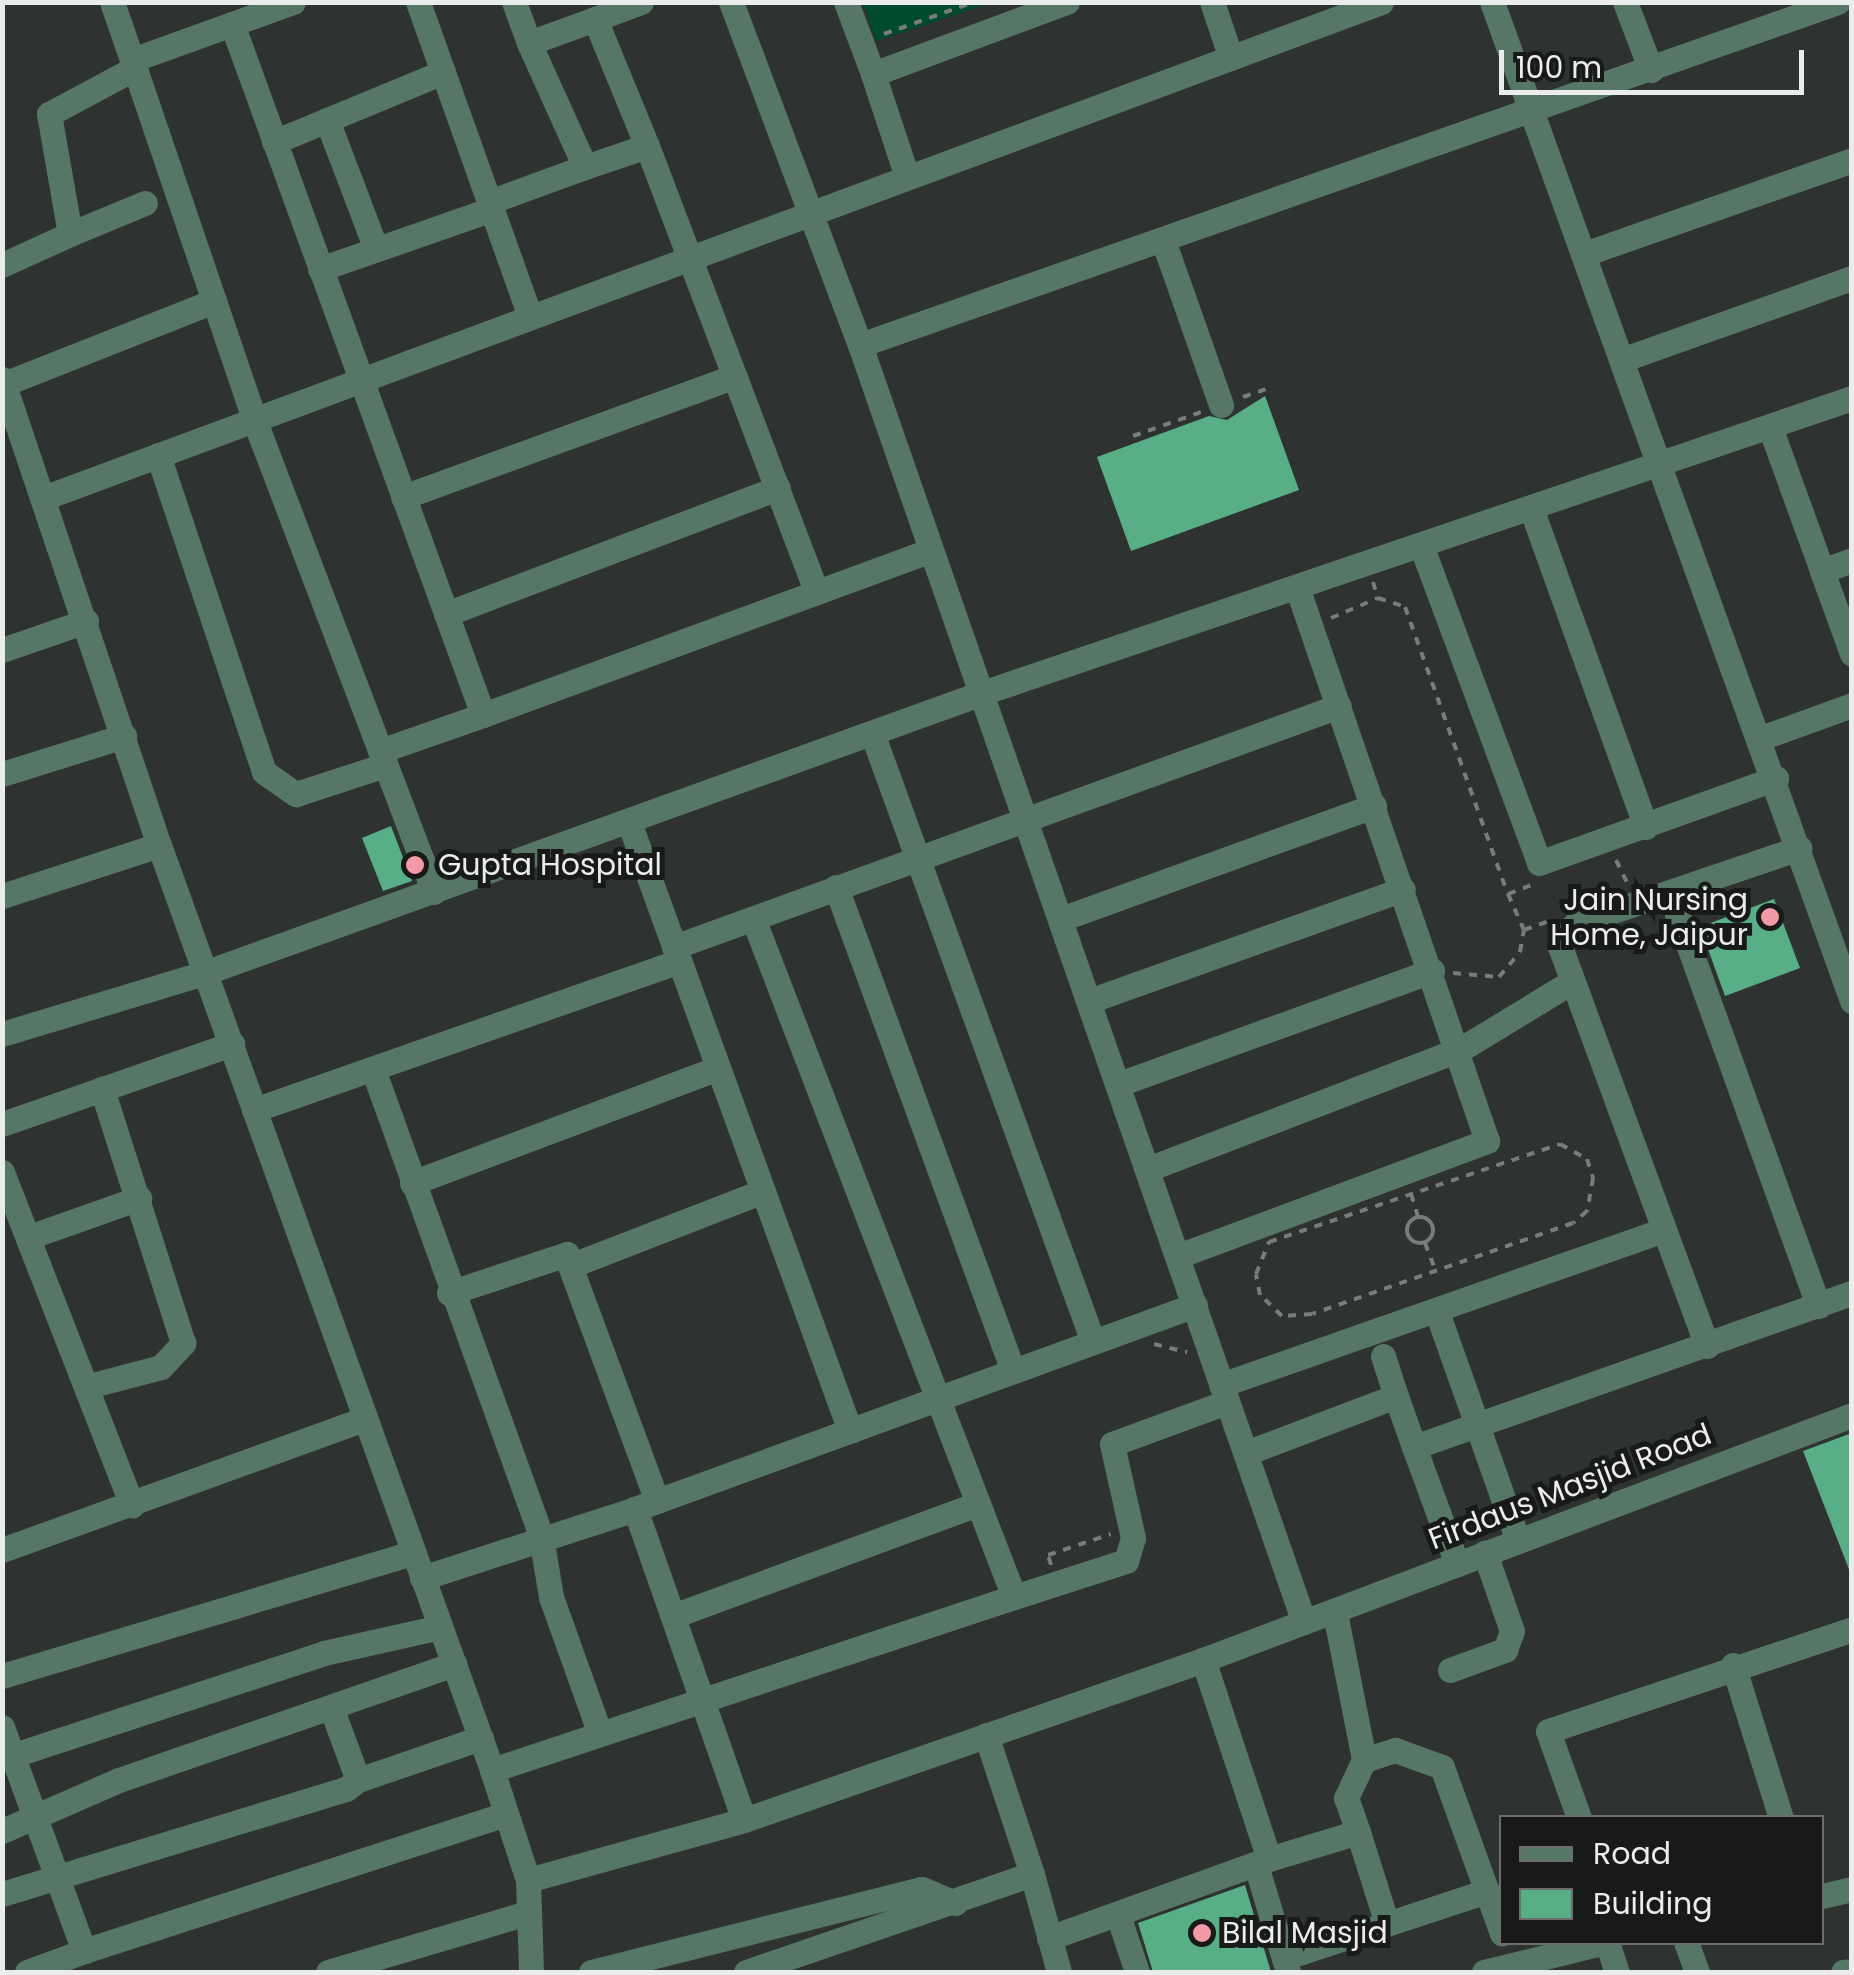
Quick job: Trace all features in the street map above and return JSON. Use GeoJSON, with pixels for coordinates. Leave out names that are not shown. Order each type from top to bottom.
{"type":"FeatureCollection","features":[{"type":"Feature","properties":{"kind":"street"},"geometry":{"type":"LineString","coordinates":[[112,2],[254,419],[434,892]]}},
{"type":"Feature","properties":{"kind":"street"},"geometry":{"type":"LineString","coordinates":[[70,234],[49,114],[133,64],[293,2]]}},
{"type":"Feature","properties":{"kind":"street"},"geometry":{"type":"LineString","coordinates":[[418,2],[530,316]]}},
{"type":"Feature","properties":{"kind":"street"},"geometry":{"type":"LineString","coordinates":[[514,2],[585,167]]}},
{"type":"Feature","properties":{"kind":"street"},"geometry":{"type":"LineString","coordinates":[[529,43],[640,2]]}},
{"type":"Feature","properties":{"kind":"street"},"geometry":{"type":"LineString","coordinates":[[730,2],[860,345],[926,552],[982,693],[1246,1454],[1317,1618],[1364,1760],[1346,1798],[1387,1924]]}},
{"type":"Feature","properties":{"kind":"street"},"geometry":{"type":"LineString","coordinates":[[846,2],[907,177]]}},
{"type":"Feature","properties":{"kind":"street"},"geometry":{"type":"LineString","coordinates":[[873,74],[1068,2]]}},
{"type":"Feature","properties":{"kind":"street"},"geometry":{"type":"LineString","coordinates":[[1212,2],[1231,58]]}},
{"type":"Feature","properties":{"kind":"street"},"geometry":{"type":"LineString","coordinates":[[46,497],[1231,58],[1334,10],[1381,2]]}},
{"type":"Feature","properties":{"kind":"street"},"geometry":{"type":"LineString","coordinates":[[1492,2],[1627,358],[1852,1001]]}},
{"type":"Feature","properties":{"kind":"street"},"geometry":{"type":"LineString","coordinates":[[1625,2],[1651,70]]}},
{"type":"Feature","properties":{"kind":"street"},"geometry":{"type":"LineString","coordinates":[[860,345],[1838,2]]}},
{"type":"Feature","properties":{"kind":"street"},"geometry":{"type":"LineString","coordinates":[[595,19],[816,592]]}},
{"type":"Feature","properties":{"kind":"street"},"geometry":{"type":"LineString","coordinates":[[232,24],[484,714]]}},
{"type":"Feature","properties":{"kind":"street"},"geometry":{"type":"LineString","coordinates":[[274,142],[443,72]]}},
{"type":"Feature","properties":{"kind":"street"},"geometry":{"type":"LineString","coordinates":[[326,120],[376,249]]}},
{"type":"Feature","properties":{"kind":"street"},"geometry":{"type":"LineString","coordinates":[[320,269],[647,146]]}},
{"type":"Feature","properties":{"kind":"street"},"geometry":{"type":"LineString","coordinates":[[1587,253],[1852,160]]}},
{"type":"Feature","properties":{"kind":"street"},"geometry":{"type":"LineString","coordinates":[[2,265],[144,203]]}},
{"type":"Feature","properties":{"kind":"street"},"geometry":{"type":"LineString","coordinates":[[1163,240],[1221,405]]}},
{"type":"Feature","properties":{"kind":"street"},"geometry":{"type":"LineString","coordinates":[[1627,358],[1852,278]]}},
{"type":"Feature","properties":{"kind":"street"},"geometry":{"type":"LineString","coordinates":[[214,301],[3,382],[46,497],[159,844],[492,1770],[528,1880],[524,1914],[531,1972]]}},
{"type":"Feature","properties":{"kind":"street"},"geometry":{"type":"LineString","coordinates":[[403,497],[735,376]]}},
{"type":"Feature","properties":{"kind":"street"},"geometry":{"type":"LineString","coordinates":[[2,1034],[207,972],[982,693],[1664,465],[1852,398]]}},
{"type":"Feature","properties":{"kind":"street"},"geometry":{"type":"LineString","coordinates":[[1770,427],[1852,654]]}},
{"type":"Feature","properties":{"kind":"street"},"geometry":{"type":"LineString","coordinates":[[158,455],[264,772],[296,794],[484,714],[926,552]]}},
{"type":"Feature","properties":{"kind":"street"},"geometry":{"type":"LineString","coordinates":[[446,614],[778,488]]}},
{"type":"Feature","properties":{"kind":"street"},"geometry":{"type":"LineString","coordinates":[[1531,508],[1646,826]]}},
{"type":"Feature","properties":{"kind":"street"},"geometry":{"type":"LineString","coordinates":[[1421,545],[1533,859],[1552,862],[1776,778]]}},
{"type":"Feature","properties":{"kind":"street"},"geometry":{"type":"LineString","coordinates":[[1822,571],[1852,560]]}},
{"type":"Feature","properties":{"kind":"street"},"geometry":{"type":"LineString","coordinates":[[1178,1256],[1486,1141],[1440,970],[1403,889],[1297,587]]}},
{"type":"Feature","properties":{"kind":"street"},"geometry":{"type":"LineString","coordinates":[[2,650],[86,621]]}},
{"type":"Feature","properties":{"kind":"street"},"geometry":{"type":"LineString","coordinates":[[254,1110],[374,1072],[677,954],[753,918],[1339,706]]}},
{"type":"Feature","properties":{"kind":"street"},"geometry":{"type":"LineString","coordinates":[[1761,738],[1852,706]]}},
{"type":"Feature","properties":{"kind":"street"},"geometry":{"type":"LineString","coordinates":[[872,734],[1093,1342]]}},
{"type":"Feature","properties":{"kind":"street"},"geometry":{"type":"LineString","coordinates":[[2,774],[124,736]]}},
{"type":"Feature","properties":{"kind":"street"},"geometry":{"type":"LineString","coordinates":[[1061,919],[1374,806]]}},
{"type":"Feature","properties":{"kind":"street"},"geometry":{"type":"LineString","coordinates":[[628,822],[850,1431]]}},
{"type":"Feature","properties":{"kind":"street"},"geometry":{"type":"LineString","coordinates":[[2,896],[159,844]]}},
{"type":"Feature","properties":{"kind":"street"},"geometry":{"type":"LineString","coordinates":[[1707,1346],[1571,982],[1565,930],[1800,848]]}},
{"type":"Feature","properties":{"kind":"street"},"geometry":{"type":"LineString","coordinates":[[836,888],[1013,1371]]}},
{"type":"Feature","properties":{"kind":"street"},"geometry":{"type":"LineString","coordinates":[[1090,1001],[1403,889]]}},
{"type":"Feature","properties":{"kind":"street"},"geometry":{"type":"LineString","coordinates":[[1670,894],[1818,1306]]}},
{"type":"Feature","properties":{"kind":"street"},"geometry":{"type":"LineString","coordinates":[[753,918],[933,1400],[1014,1597]]}},
{"type":"Feature","properties":{"kind":"street"},"geometry":{"type":"LineString","coordinates":[[1119,1084],[1440,970]]}},
{"type":"Feature","properties":{"kind":"street"},"geometry":{"type":"LineString","coordinates":[[1148,1169],[1461,1049],[1571,982]]}},
{"type":"Feature","properties":{"kind":"street"},"geometry":{"type":"LineString","coordinates":[[2,1124],[232,1044]]}},
{"type":"Feature","properties":{"kind":"street"},"geometry":{"type":"LineString","coordinates":[[412,1183],[718,1068]]}},
{"type":"Feature","properties":{"kind":"street"},"geometry":{"type":"LineString","coordinates":[[374,1072],[449,1292],[541,1537],[551,1598],[600,1734]]}},
{"type":"Feature","properties":{"kind":"street"},"geometry":{"type":"LineString","coordinates":[[90,1386],[161,1367],[184,1343],[102,1089]]}},
{"type":"Feature","properties":{"kind":"street"},"geometry":{"type":"LineString","coordinates":[[6,1189],[90,1386],[132,1506]]}},
{"type":"Feature","properties":{"kind":"street"},"geometry":{"type":"LineString","coordinates":[[570,1266],[762,1191]]}},
{"type":"Feature","properties":{"kind":"street"},"geometry":{"type":"LineString","coordinates":[[29,1237],[139,1198]]}},
{"type":"Feature","properties":{"kind":"street"},"geometry":{"type":"LineString","coordinates":[[492,1770],[1126,1561],[1133,1538],[1112,1444],[1224,1393],[1664,1230]]}},
{"type":"Feature","properties":{"kind":"street"},"geometry":{"type":"LineString","coordinates":[[449,1292],[567,1254],[646,1505],[672,1616],[744,1820]]}},
{"type":"Feature","properties":{"kind":"street"},"geometry":{"type":"LineString","coordinates":[[1414,1447],[1852,1293]]}},
{"type":"Feature","properties":{"kind":"street"},"geometry":{"type":"LineString","coordinates":[[422,1578],[646,1505],[1195,1305]]}},
{"type":"Feature","properties":{"kind":"street"},"geometry":{"type":"LineString","coordinates":[[1437,1312],[1474,1426],[1518,1541]]}},
{"type":"Feature","properties":{"kind":"street"},"geometry":{"type":"LineString","coordinates":[[1383,1356],[1457,1564]]}},
{"type":"Feature","properties":{"kind":"street"},"geometry":{"type":"LineString","coordinates":[[1246,1454],[1396,1396]]}},
{"type":"Feature","properties":{"kind":"street"},"geometry":{"type":"LineString","coordinates":[[528,1880],[744,1820],[1203,1660],[1852,1416]]}},
{"type":"Feature","properties":{"kind":"street","name":"Firdaus Masjid Road"},"geometry":{"type":"LineString","coordinates":[[1317,1618],[1852,1416]]}},
{"type":"Feature","properties":{"kind":"street"},"geometry":{"type":"LineString","coordinates":[[2,1550],[364,1419]]}},
{"type":"Feature","properties":{"kind":"street"},"geometry":{"type":"LineString","coordinates":[[672,1616],[978,1504]]}},
{"type":"Feature","properties":{"kind":"street"},"geometry":{"type":"LineString","coordinates":[[2,1676],[412,1553]]}},
{"type":"Feature","properties":{"kind":"street"},"geometry":{"type":"LineString","coordinates":[[1450,1670],[1505,1650],[1512,1631],[1485,1554]]}},
{"type":"Feature","properties":{"kind":"street"},"geometry":{"type":"LineString","coordinates":[[8,1756],[324,1653],[440,1626]]}},
{"type":"Feature","properties":{"kind":"street"},"geometry":{"type":"LineString","coordinates":[[1578,1815],[1548,1731],[1733,1665],[1852,1629]]}},
{"type":"Feature","properties":{"kind":"street"},"geometry":{"type":"LineString","coordinates":[[1203,1660],[1263,1862],[1286,1966],[1387,1924],[1487,1891]]}},
{"type":"Feature","properties":{"kind":"street"},"geometry":{"type":"LineString","coordinates":[[2,1831],[119,1780],[332,1710],[454,1664]]}},
{"type":"Feature","properties":{"kind":"street"},"geometry":{"type":"LineString","coordinates":[[1733,1665],[1780,1815]]}},
{"type":"Feature","properties":{"kind":"street"},"geometry":{"type":"LineString","coordinates":[[332,1710],[358,1780]]}},
{"type":"Feature","properties":{"kind":"street"},"geometry":{"type":"LineString","coordinates":[[2,1726],[8,1756],[36,1819],[56,1880],[94,1958]]}},
{"type":"Feature","properties":{"kind":"street"},"geometry":{"type":"LineString","coordinates":[[986,1736],[1032,1874],[1059,1972]]}},
{"type":"Feature","properties":{"kind":"street"},"geometry":{"type":"LineString","coordinates":[[2,1894],[56,1880],[481,1738]]}},
{"type":"Feature","properties":{"kind":"street"},"geometry":{"type":"LineString","coordinates":[[1364,1760],[1396,1750],[1442,1766],[1499,1925]]}},
{"type":"Feature","properties":{"kind":"street"},"geometry":{"type":"LineString","coordinates":[[27,1972],[94,1958],[504,1814]]}},
{"type":"Feature","properties":{"kind":"street"},"geometry":{"type":"LineString","coordinates":[[1049,1938],[1358,1832]]}},
{"type":"Feature","properties":{"kind":"street"},"geometry":{"type":"LineString","coordinates":[[746,1972],[1032,1874]]}},
{"type":"Feature","properties":{"kind":"street"},"geometry":{"type":"LineString","coordinates":[[590,1972],[922,1888],[955,1903]]}},
{"type":"Feature","properties":{"kind":"street"},"geometry":{"type":"LineString","coordinates":[[1824,1896],[1852,1889]]}},
{"type":"Feature","properties":{"kind":"street"},"geometry":{"type":"LineString","coordinates":[[328,1972],[524,1914]]}},
{"type":"Feature","properties":{"kind":"street"},"geometry":{"type":"LineString","coordinates":[[1118,1916],[1138,1972]]}},
{"type":"Feature","properties":{"kind":"street"},"geometry":{"type":"LineString","coordinates":[[1484,1972],[1512,1959],[1590,1945]]}},
{"type":"Feature","properties":{"kind":"street"},"geometry":{"type":"LineString","coordinates":[[1608,1945],[1617,1972]]}},
{"type":"Feature","properties":{"kind":"street"},"geometry":{"type":"LineString","coordinates":[[1687,1945],[1697,1972]]}},
{"type":"Feature","properties":{"kind":"street"},"geometry":{"type":"LineString","coordinates":[[1843,1972],[1852,1970]]}},
{"type":"Feature","properties":{"kind":"path"},"geometry":{"type":"LineString","coordinates":[[938,2],[941,14]]}},
{"type":"Feature","properties":{"kind":"path"},"geometry":{"type":"LineString","coordinates":[[877,18],[882,34],[974,2]]}},
{"type":"Feature","properties":{"kind":"path"},"geometry":{"type":"LineString","coordinates":[[1368,563],[1378,598]]}},
{"type":"Feature","properties":{"kind":"path"},"geometry":{"type":"LineString","coordinates":[[1328,625],[1378,598],[1406,607],[1524,930],[1520,952],[1500,977],[1461,979],[1440,970]]}},
{"type":"Feature","properties":{"kind":"path"},"geometry":{"type":"LineString","coordinates":[[1606,858],[1626,868],[1622,895]]}},
{"type":"Feature","properties":{"kind":"path"},"geometry":{"type":"LineString","coordinates":[[1508,894],[1541,882]]}},
{"type":"Feature","properties":{"kind":"path"},"geometry":{"type":"LineString","coordinates":[[1524,930],[1556,918]]}},
{"type":"Feature","properties":{"kind":"path"},"geometry":{"type":"LineString","coordinates":[[1560,1144],[1587,1159],[1593,1194],[1573,1223],[1347,1302],[1282,1316],[1260,1295],[1260,1257],[1270,1242],[1410,1194],[1560,1144]]}},
{"type":"Feature","properties":{"kind":"path"},"geometry":{"type":"LineString","coordinates":[[1410,1194],[1418,1218],[1433,1226],[1424,1243]]}},
{"type":"Feature","properties":{"kind":"path"},"geometry":{"type":"LineString","coordinates":[[1418,1218],[1408,1234],[1424,1243],[1436,1271]]}},
{"type":"Feature","properties":{"kind":"path"},"geometry":{"type":"LineString","coordinates":[[1347,1302],[1352,1319]]}},
{"type":"Feature","properties":{"kind":"green space"},"geometry":{"type":"Polygon","coordinates":[[[863,2],[990,2],[990,3],[876,41],[863,2]]]}},
{"type":"Feature","properties":{"kind":"building"},"geometry":{"type":"Polygon","coordinates":[[[1265,396],[1299,490],[1131,551],[1097,457],[1209,416],[1227,420],[1265,396]]]}},
{"type":"Feature","properties":{"kind":"building"},"geometry":{"type":"Polygon","coordinates":[[[391,826],[412,881],[383,891],[362,838],[391,826]]]}},
{"type":"Feature","properties":{"kind":"building"},"geometry":{"type":"Polygon","coordinates":[[[1774,899],[1800,968],[1725,996],[1700,927],[1774,899]]]}},
{"type":"Feature","properties":{"kind":"building"},"geometry":{"type":"Polygon","coordinates":[[[1852,1433],[1852,1571],[1850,1572],[1803,1451],[1852,1433]]]}},
{"type":"Feature","properties":{"kind":"building","name":"Bilal Masjid"},"geometry":{"type":"Polygon","coordinates":[[[1245,1885],[1271,1972],[1153,1972],[1138,1923],[1245,1885]]]}},
{"type":"Feature","properties":{"kind":"place","name":"Gupta Hospital"},"geometry":{"type":"Point","coordinates":[415,865]}},
{"type":"Feature","properties":{"kind":"place","name":"Jain Nursing Home, Jaipur"},"geometry":{"type":"Point","coordinates":[1770,917]}},
{"type":"Feature","properties":{"kind":"place","name":"Bilal Masjid"},"geometry":{"type":"Point","coordinates":[1202,1933]}}]}
